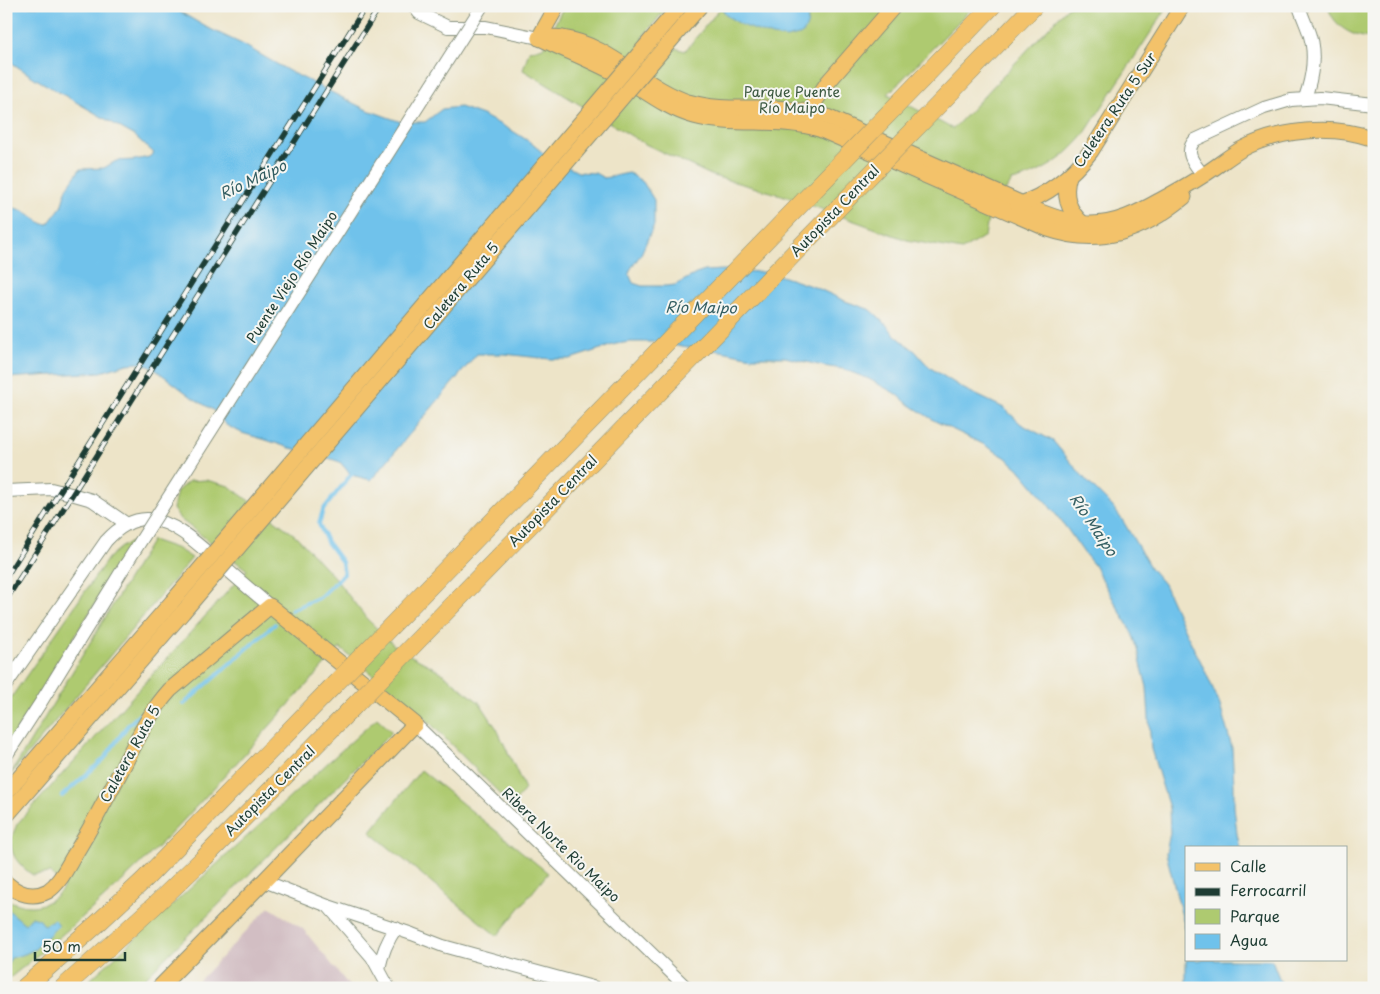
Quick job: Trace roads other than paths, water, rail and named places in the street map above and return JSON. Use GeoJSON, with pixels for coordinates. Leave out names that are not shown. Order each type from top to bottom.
{"type":"FeatureCollection","features":[{"type":"Feature","properties":{"kind":"highway","name":"Autopista Central"},"geometry":{"type":"LineString","coordinates":[[24,988],[98,924],[145,879],[992,6]]}},
{"type":"Feature","properties":{"kind":"highway","name":"Autopista Central"},"geometry":{"type":"LineString","coordinates":[[63,988],[195,867],[1034,6]]}},
{"type":"Feature","properties":{"kind":"main road"},"geometry":{"type":"LineString","coordinates":[[539,38],[556,6]]}},
{"type":"Feature","properties":{"kind":"main road","name":"Caletera Ruta 5"},"geometry":{"type":"LineString","coordinates":[[6,792],[172,602],[680,6]]}},
{"type":"Feature","properties":{"kind":"main road","name":"Caletera Ruta 5"},"geometry":{"type":"LineString","coordinates":[[6,816],[183,612],[700,6]]}},
{"type":"Feature","properties":{"kind":"main road"},"geometry":{"type":"LineString","coordinates":[[809,119],[816,100],[828,82],[894,6]]}},
{"type":"Feature","properties":{"kind":"main road","name":"Caletera Ruta 5 Sur"},"geometry":{"type":"LineString","coordinates":[[1004,210],[1049,191],[1077,168],[1091,151],[1182,6]]}},
{"type":"Feature","properties":{"kind":"main road"},"geometry":{"type":"LineString","coordinates":[[539,38],[563,38],[594,48],[618,61],[656,87],[695,103],[718,108],[787,109],[809,119],[831,133],[1061,234],[1086,237],[1108,236],[1134,228],[1164,211],[1188,193],[1203,175]]}},
{"type":"Feature","properties":{"kind":"main road"},"geometry":{"type":"LineString","coordinates":[[809,119],[839,122],[1022,204],[1051,216],[1083,224],[1108,223],[1132,216],[1203,175],[1239,151],[1263,140],[1322,130],[1352,133],[1374,139]]}},
{"type":"Feature","properties":{"kind":"main road"},"geometry":{"type":"LineString","coordinates":[[1069,176],[1066,190],[1068,203],[1074,215],[1083,224]]}},
{"type":"Feature","properties":{"kind":"main road"},"geometry":{"type":"LineString","coordinates":[[159,988],[415,724],[270,606]]}},
{"type":"Feature","properties":{"kind":"main road","name":"Caletera Ruta 5"},"geometry":{"type":"LineString","coordinates":[[6,883],[14,890],[26,895],[40,894],[53,887],[82,842],[158,703],[170,690],[270,606]]}},
{"type":"Feature","properties":{"kind":"street"},"geometry":{"type":"LineString","coordinates":[[414,6],[419,13],[448,27],[486,27],[539,38]]}},
{"type":"Feature","properties":{"kind":"street","name":"Puente Viejo Río Maipo"},"geometry":{"type":"LineString","coordinates":[[6,756],[126,564],[482,6]]}},
{"type":"Feature","properties":{"kind":"street"},"geometry":{"type":"LineString","coordinates":[[1299,6],[1310,36],[1313,52],[1310,84],[1305,98]]}},
{"type":"Feature","properties":{"kind":"street"},"geometry":{"type":"LineString","coordinates":[[1203,175],[1190,157],[1190,148],[1195,140],[1264,108],[1277,103],[1305,98],[1374,104]]}},
{"type":"Feature","properties":{"kind":"street"},"geometry":{"type":"LineString","coordinates":[[6,491],[51,489],[71,494],[92,500],[127,524]]}},
{"type":"Feature","properties":{"kind":"street"},"geometry":{"type":"LineString","coordinates":[[6,685],[106,541],[113,533],[135,521],[151,519],[178,530],[193,540],[270,606]]}},
{"type":"Feature","properties":{"kind":"street","name":"Ribera Norte Rio Maipo"},"geometry":{"type":"LineString","coordinates":[[415,724],[687,988]]}},
{"type":"Feature","properties":{"kind":"street"},"geometry":{"type":"LineString","coordinates":[[264,881],[328,906],[396,928],[443,946],[596,988]]}},
{"type":"Feature","properties":{"kind":"street"},"geometry":{"type":"LineString","coordinates":[[328,906],[372,957],[389,988]]}},
{"type":"Feature","properties":{"kind":"street"},"geometry":{"type":"LineString","coordinates":[[379,969],[387,941],[396,928]]}},
{"type":"Feature","properties":{"kind":"water","name":"Río Maipo"},"geometry":{"type":"Polygon","coordinates":[[[6,6],[170,6],[289,71],[365,109],[401,122],[425,122],[442,109],[460,107],[482,115],[530,142],[548,157],[578,172],[595,173],[604,178],[629,173],[643,182],[654,200],[654,225],[641,254],[630,270],[629,274],[633,283],[642,286],[675,285],[705,271],[723,270],[775,274],[817,288],[871,310],[896,336],[915,351],[929,367],[964,389],[1004,408],[1021,424],[1053,441],[1086,480],[1112,506],[1151,569],[1164,584],[1219,702],[1232,748],[1234,806],[1240,846],[1185,846],[1185,928],[1166,853],[1170,833],[1169,808],[1151,749],[1147,687],[1132,633],[1094,565],[1039,493],[1018,468],[1005,457],[935,421],[898,395],[869,379],[843,369],[785,357],[752,357],[659,342],[616,344],[570,359],[477,354],[371,480],[351,475],[340,462],[242,433],[226,425],[213,410],[147,365],[138,363],[127,364],[101,372],[6,378],[6,208],[21,210],[43,224],[48,224],[61,207],[67,188],[80,169],[104,168],[116,161],[135,160],[149,157],[154,153],[135,136],[36,79],[6,59],[6,6]]]}},
{"type":"Feature","properties":{"kind":"water"},"geometry":{"type":"Polygon","coordinates":[[[720,6],[803,6],[808,17],[803,34],[786,38],[772,36],[742,25],[727,16],[720,6]]]}},
{"type":"Feature","properties":{"kind":"water"},"geometry":{"type":"Polygon","coordinates":[[[6,908],[25,924],[31,917],[39,919],[44,925],[54,919],[59,925],[35,949],[11,958],[6,967],[6,908]]]}},
{"type":"Feature","properties":{"kind":"water"},"geometry":{"type":"Polygon","coordinates":[[[1186,962],[1273,962],[1283,988],[1186,988],[1186,962]]]}},
{"type":"Feature","properties":{"kind":"waterway"},"geometry":{"type":"LineString","coordinates":[[291,610],[320,597],[344,574],[342,562],[327,542],[319,524],[323,510],[353,472]]}},
{"type":"Feature","properties":{"kind":"waterway"},"geometry":{"type":"LineString","coordinates":[[184,704],[275,624]]}},
{"type":"Feature","properties":{"kind":"waterway"},"geometry":{"type":"LineString","coordinates":[[62,796],[104,759],[128,725],[140,714]]}},
{"type":"Feature","properties":{"kind":"railway"},"geometry":{"type":"LineString","coordinates":[[6,577],[366,6]]}},
{"type":"Feature","properties":{"kind":"railway"},"geometry":{"type":"LineString","coordinates":[[6,600],[380,6]]}},
{"type":"Feature","properties":{"kind":"park label","name":"Parque Puente Río Maipo"},"geometry":{"type":"Point","coordinates":[792,100]}}]}
